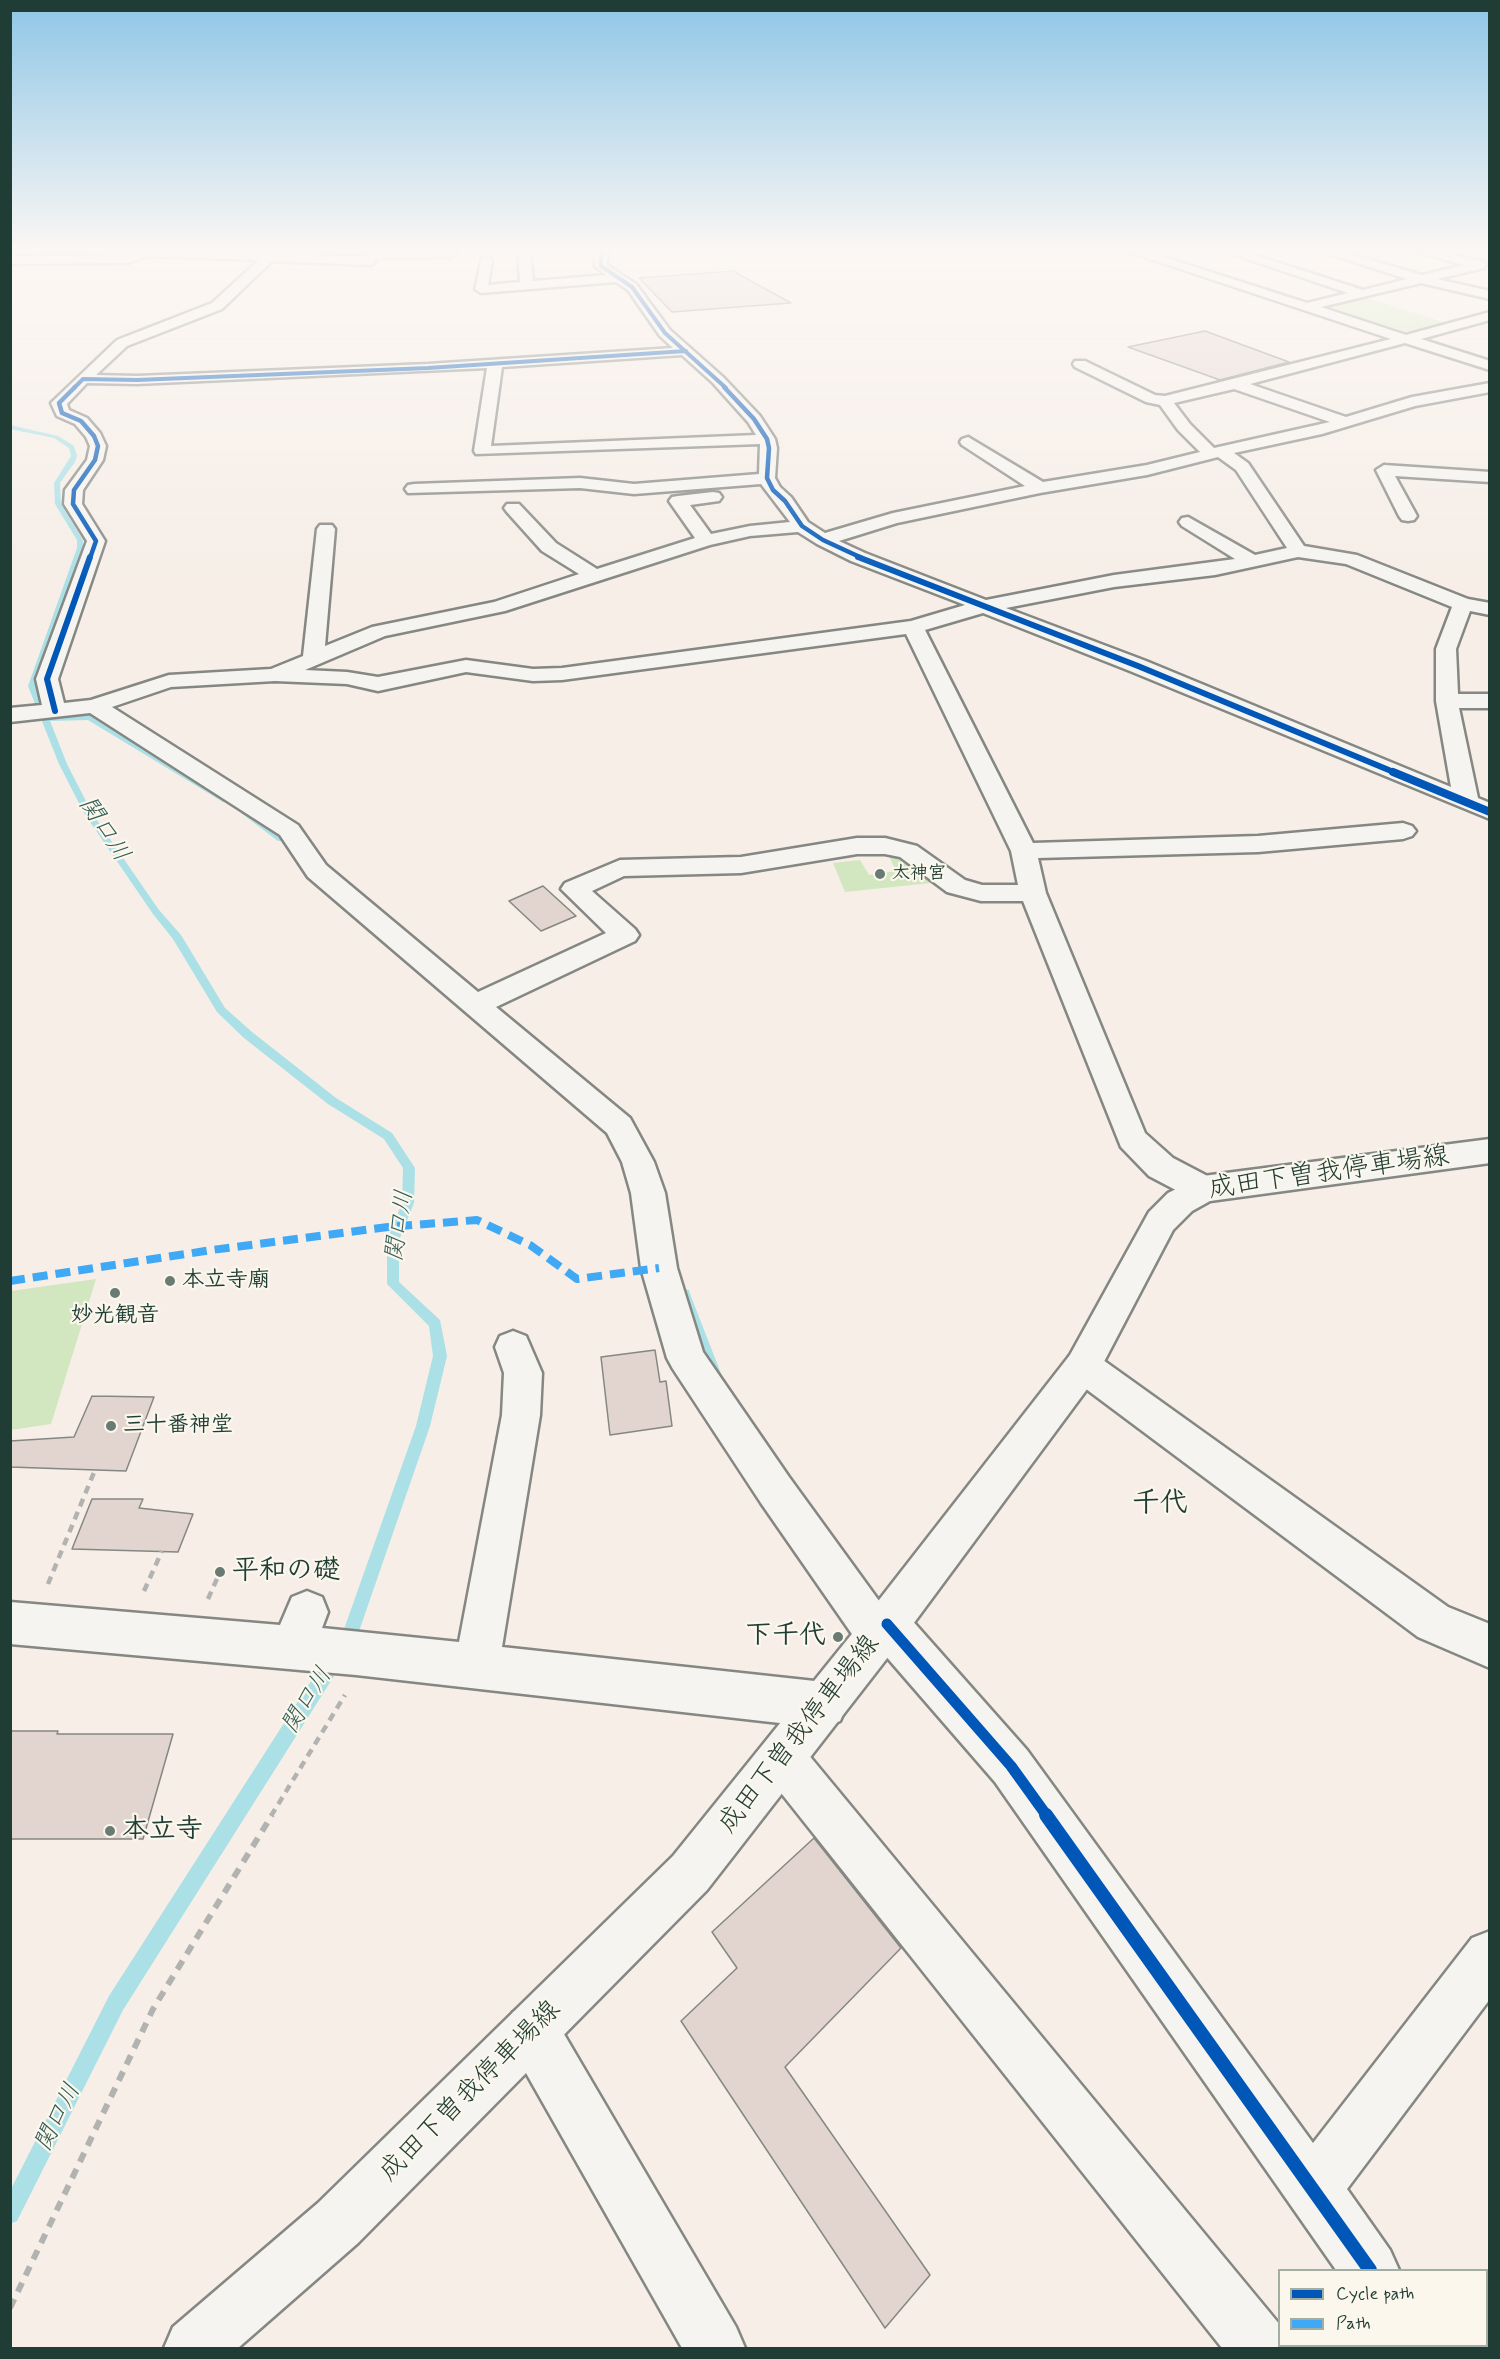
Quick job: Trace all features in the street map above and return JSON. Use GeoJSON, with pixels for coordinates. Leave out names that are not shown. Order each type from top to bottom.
{"type":"FeatureCollection","features":[{"type":"Feature","properties":{"kind":"street"},"geometry":{"type":"LineString","coordinates":[[55,711],[47,679],[96,541],[73,504],[74,490],[95,460],[98,446],[94,436],[81,422],[62,412],[59,403],[102,362]]}},
{"type":"Feature","properties":{"kind":"street"},"geometry":{"type":"LineString","coordinates":[[83,380],[137,380],[337,370],[428,369],[510,362]]}},
{"type":"Feature","properties":{"kind":"street"},"geometry":{"type":"LineString","coordinates":[[698,362],[754,419],[767,439],[770,484],[802,526],[823,540],[858,557],[1138,666],[1490,812]]}},
{"type":"Feature","properties":{"kind":"street"},"geometry":{"type":"LineString","coordinates":[[1080,364],[1151,399],[1165,401],[1315,362]]}},
{"type":"Feature","properties":{"kind":"street"},"geometry":{"type":"LineString","coordinates":[[495,363],[482,451],[767,439]]}},
{"type":"Feature","properties":{"kind":"street"},"geometry":{"type":"LineString","coordinates":[[1235,384],[1345,422]]}},
{"type":"Feature","properties":{"kind":"street"},"geometry":{"type":"LineString","coordinates":[[823,540],[893,518],[1040,488],[1147,470],[1345,422],[1412,402],[1490,387]]}},
{"type":"Feature","properties":{"kind":"street"},"geometry":{"type":"LineString","coordinates":[[1165,401],[1184,427],[1215,453],[1242,467],[1298,551]]}},
{"type":"Feature","properties":{"kind":"street"},"geometry":{"type":"LineString","coordinates":[[968,442],[1040,488]]}},
{"type":"Feature","properties":{"kind":"street"},"geometry":{"type":"LineString","coordinates":[[1408,516],[1384,470],[1490,477]]}},
{"type":"Feature","properties":{"kind":"street"},"geometry":{"type":"LineString","coordinates":[[414,489],[580,483],[634,489],[770,484]]}},
{"type":"Feature","properties":{"kind":"street"},"geometry":{"type":"LineString","coordinates":[[706,540],[678,501],[770,484]]}},
{"type":"Feature","properties":{"kind":"street"},"geometry":{"type":"LineString","coordinates":[[513,508],[549,547],[595,576]]}},
{"type":"Feature","properties":{"kind":"street"},"geometry":{"type":"LineString","coordinates":[[1188,522],[1250,560]]}},
{"type":"Feature","properties":{"kind":"street"},"geometry":{"type":"LineString","coordinates":[[275,675],[379,631],[498,606],[706,540],[750,531],[802,526]]}},
{"type":"Feature","properties":{"kind":"street"},"geometry":{"type":"LineString","coordinates":[[313,658],[326,529]]}},
{"type":"Feature","properties":{"kind":"street"},"geometry":{"type":"LineString","coordinates":[[19,714],[94,706],[169,681],[275,675],[347,678],[378,684],[466,666],[533,675],[562,674],[913,627],[984,606],[1114,581],[1215,568],[1298,551],[1350,559],[1463,604],[1490,609]]}},
{"type":"Feature","properties":{"kind":"street"},"geometry":{"type":"LineString","coordinates":[[1463,604],[1446,649],[1447,701],[1466,801]]}},
{"type":"Feature","properties":{"kind":"street"},"geometry":{"type":"LineString","coordinates":[[913,627],[1024,851],[1033,893],[1132,1139],[1161,1167],[1203,1189]]}},
{"type":"Feature","properties":{"kind":"street"},"geometry":{"type":"LineString","coordinates":[[1447,701],[1490,701]]}},
{"type":"Feature","properties":{"kind":"street"},"geometry":{"type":"LineString","coordinates":[[94,706],[289,830],[317,871],[485,1001],[619,1126],[638,1162],[648,1193],[659,1268],[686,1358],[775,1490],[883,1629],[1011,1766],[1370,2269]]}},
{"type":"Feature","properties":{"kind":"street"},"geometry":{"type":"LineString","coordinates":[[1024,851],[1258,844],[1403,831]]}},
{"type":"Feature","properties":{"kind":"street"},"geometry":{"type":"LineString","coordinates":[[485,1001],[625,935],[574,889],[620,868],[741,865],[856,846],[885,846],[908,851],[956,886],[981,893],[1033,893]]}},
{"type":"Feature","properties":{"kind":"street","name":"成田下曽我停車場線"},"geometry":{"type":"LineString","coordinates":[[194,2349],[338,2223],[690,1873],[883,1629],[1083,1366],[1161,1221],[1180,1202],[1203,1189],[1490,1151]]}},
{"type":"Feature","properties":{"kind":"street"},"geometry":{"type":"LineString","coordinates":[[476,1668],[521,1415],[523,1373],[513,1347]]}},
{"type":"Feature","properties":{"kind":"street"},"geometry":{"type":"LineString","coordinates":[[1083,1366],[1433,1622],[1490,1646]]}},
{"type":"Feature","properties":{"kind":"street"},"geometry":{"type":"LineString","coordinates":[[21,1624],[321,1640],[476,1668],[824,1705]]}},
{"type":"Feature","properties":{"kind":"street"},"geometry":{"type":"LineString","coordinates":[[782,1758],[1260,2349]]}},
{"type":"Feature","properties":{"kind":"street"},"geometry":{"type":"LineString","coordinates":[[1313,2188],[1488,1963]]}},
{"type":"Feature","properties":{"kind":"street"},"geometry":{"type":"LineString","coordinates":[[532,2031],[715,2349]]}},
{"type":"Feature","properties":{"kind":"path"},"geometry":{"type":"LineString","coordinates":[[21,1624],[94,1470]]}},
{"type":"Feature","properties":{"kind":"path"},"geometry":{"type":"LineString","coordinates":[[143,1594],[162,1551]]}},
{"type":"Feature","properties":{"kind":"path"},"geometry":{"type":"LineString","coordinates":[[10,2308],[153,2009],[321,1640]]}},
{"type":"Feature","properties":{"kind":"green space"},"geometry":{"type":"Polygon","coordinates":[[[889,856],[907,860],[918,867],[931,883],[845,892],[833,863],[860,860],[869,875],[896,871],[889,856]]]}},
{"type":"Feature","properties":{"kind":"green space"},"geometry":{"type":"Polygon","coordinates":[[[96,1279],[51,1424],[11,1430],[11,1291],[96,1279]]]}},
{"type":"Feature","properties":{"kind":"building"},"geometry":{"type":"Polygon","coordinates":[[[1170,362],[1289,362],[1220,380],[1170,362]]]}},
{"type":"Feature","properties":{"kind":"building"},"geometry":{"type":"Polygon","coordinates":[[[543,886],[576,916],[541,931],[509,901],[543,886]]]}},
{"type":"Feature","properties":{"kind":"building"},"geometry":{"type":"Polygon","coordinates":[[[655,1350],[660,1382],[666,1381],[672,1426],[610,1435],[601,1357],[655,1350]]]}},
{"type":"Feature","properties":{"kind":"building","name":"三十番神堂"},"geometry":{"type":"Polygon","coordinates":[[[92,1396],[154,1397],[126,1471],[10,1467],[10,1441],[74,1437],[92,1396]]]}},
{"type":"Feature","properties":{"kind":"building"},"geometry":{"type":"Polygon","coordinates":[[[92,1499],[143,1499],[139,1508],[193,1514],[178,1552],[72,1549],[92,1499]]]}},
{"type":"Feature","properties":{"kind":"building"},"geometry":{"type":"Polygon","coordinates":[[[10,1731],[58,1731],[57,1734],[173,1734],[143,1839],[10,1839],[10,1731]]]}},
{"type":"Feature","properties":{"kind":"building"},"geometry":{"type":"Polygon","coordinates":[[[814,1838],[901,1948],[785,2067],[930,2275],[885,2328],[681,2021],[737,1968],[712,1932],[814,1838]]]}},
{"type":"Feature","properties":{"kind":"waterway","name":"関口川"},"geometry":{"type":"LineString","coordinates":[[10,427],[56,437],[72,447],[74,456],[57,483],[58,504],[80,540],[80,548],[32,686],[45,719]]}},
{"type":"Feature","properties":{"kind":"waterway"},"geometry":{"type":"LineString","coordinates":[[45,719],[90,717],[226,800]]}},
{"type":"Feature","properties":{"kind":"waterway","name":"関口川"},"geometry":{"type":"LineString","coordinates":[[45,719],[63,764],[88,813],[156,912],[177,937],[221,1010],[248,1035],[332,1101],[388,1136],[409,1168],[408,1203],[393,1240],[393,1284],[435,1324],[440,1356],[423,1426],[349,1637],[344,1644]]}},
{"type":"Feature","properties":{"kind":"waterway"},"geometry":{"type":"LineString","coordinates":[[244,811],[281,839]]}},
{"type":"Feature","properties":{"kind":"waterway"},"geometry":{"type":"LineString","coordinates":[[684,1294],[715,1376]]}},
{"type":"Feature","properties":{"kind":"waterway","name":"関口川"},"geometry":{"type":"LineString","coordinates":[[10,2214],[116,2003],[335,1659]]}},
{"type":"Feature","properties":{"kind":"marked path"},"geometry":{"type":"LineString","coordinates":[[10,1281],[212,1250],[388,1227],[477,1220],[530,1245],[577,1279],[659,1268]]}},
{"type":"Feature","properties":{"kind":"cycle path"},"geometry":{"type":"LineString","coordinates":[[55,711],[47,679],[96,541],[73,504],[74,490],[95,460],[98,446],[94,436],[81,421],[62,413],[59,403],[83,379],[137,380],[518,362]]}},
{"type":"Feature","properties":{"kind":"cycle path"},"geometry":{"type":"LineString","coordinates":[[698,362],[754,419],[767,439],[769,448],[767,478],[773,490],[785,501],[802,526],[823,540],[858,557],[1138,666],[1490,812]]}},
{"type":"Feature","properties":{"kind":"cycle path"},"geometry":{"type":"LineString","coordinates":[[887,1624],[1011,1766],[1369,2269]]}},
{"type":"Feature","properties":{"kind":"place","name":"太神宮"},"geometry":{"type":"Point","coordinates":[880,874]}},
{"type":"Feature","properties":{"kind":"place","name":"本立寺廟"},"geometry":{"type":"Point","coordinates":[170,1281]}},
{"type":"Feature","properties":{"kind":"place","name":"妙光観音"},"geometry":{"type":"Point","coordinates":[115,1293]}},
{"type":"Feature","properties":{"kind":"place","name":"三十番神堂"},"geometry":{"type":"Point","coordinates":[111,1426]}},
{"type":"Feature","properties":{"kind":"place","name":"平和の礎"},"geometry":{"type":"Point","coordinates":[220,1572]}},
{"type":"Feature","properties":{"kind":"place","name":"下千代"},"geometry":{"type":"Point","coordinates":[838,1637]}},
{"type":"Feature","properties":{"kind":"place","name":"本立寺"},"geometry":{"type":"Point","coordinates":[110,1831]}},
{"type":"Feature","properties":{"kind":"district","name":"千代"},"geometry":{"type":"Point","coordinates":[1160,1505]}}]}
